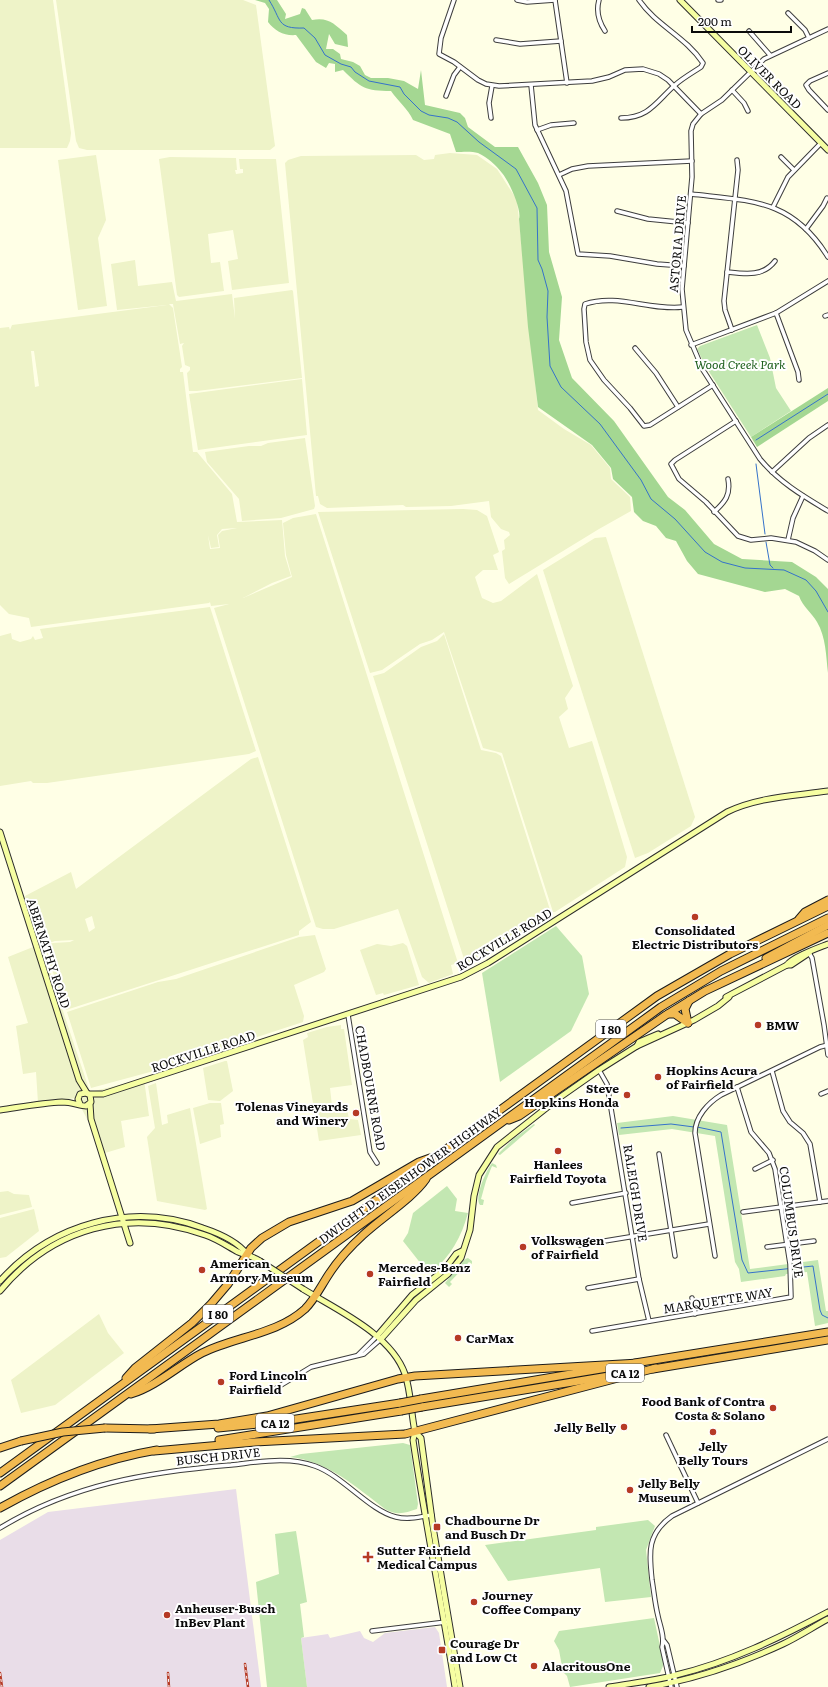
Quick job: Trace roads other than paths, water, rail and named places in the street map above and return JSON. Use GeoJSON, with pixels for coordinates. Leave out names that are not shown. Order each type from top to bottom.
{"type":"FeatureCollection","features":[{"type":"Feature","properties":{"kind":"highway"},"geometry":{"type":"LineString","coordinates":[[797,922],[805,912],[828,900]]}},
{"type":"Feature","properties":{"kind":"highway","name":"DWIGHT D. EISENHOWER HIGHWAY"},"geometry":{"type":"LineString","coordinates":[[0,1473],[657,996],[730,954],[828,906]]}},
{"type":"Feature","properties":{"kind":"highway","name":"DWIGHT D. EISENHOWER HIGHWAY"},"geometry":{"type":"LineString","coordinates":[[0,1486],[503,1122],[626,1031],[679,996],[737,963],[828,918]]}},
{"type":"Feature","properties":{"kind":"highway"},"geometry":{"type":"LineString","coordinates":[[503,1122],[519,1116],[689,1000],[828,925]]}},
{"type":"Feature","properties":{"kind":"highway"},"geometry":{"type":"LineString","coordinates":[[731,978],[828,933]]}},
{"type":"Feature","properties":{"kind":"highway"},"geometry":{"type":"LineString","coordinates":[[688,1023],[685,1009],[689,1000]]}},
{"type":"Feature","properties":{"kind":"highway"},"geometry":{"type":"LineString","coordinates":[[666,1015],[675,1014],[688,1023]]}},
{"type":"Feature","properties":{"kind":"highway"},"geometry":{"type":"LineString","coordinates":[[118,1387],[135,1368],[202,1314],[228,1284],[247,1254],[262,1238],[280,1227],[352,1201],[419,1162],[437,1156]]}},
{"type":"Feature","properties":{"kind":"highway"},"geometry":{"type":"LineString","coordinates":[[123,1396],[144,1388],[215,1347],[282,1325],[304,1309],[315,1296],[335,1266],[353,1245],[396,1206],[419,1188],[426,1177]]}},
{"type":"Feature","properties":{"kind":"highway","name":"CA 12"},"geometry":{"type":"LineString","coordinates":[[0,1448],[21,1441],[62,1432],[105,1428],[195,1429],[247,1426],[400,1403],[828,1332]]}},
{"type":"Feature","properties":{"kind":"highway","name":"CA 12"},"geometry":{"type":"LineString","coordinates":[[0,1508],[36,1490],[81,1471],[154,1451],[828,1340]]}},
{"type":"Feature","properties":{"kind":"highway"},"geometry":{"type":"LineString","coordinates":[[150,1429],[219,1424],[268,1416],[406,1378],[639,1363]]}},
{"type":"Feature","properties":{"kind":"highway"},"geometry":{"type":"LineString","coordinates":[[154,1451],[255,1442],[361,1437],[415,1432],[656,1368]]}},
{"type":"Feature","properties":{"kind":"main road","name":"OLIVER ROAD"},"geometry":{"type":"LineString","coordinates":[[680,0],[828,150]]}},
{"type":"Feature","properties":{"kind":"main road","name":"ROCKVILLE ROAD"},"geometry":{"type":"LineString","coordinates":[[82,1105],[90,1103],[103,1094],[448,983],[475,971],[676,843],[735,808],[768,799],[828,791]]}},
{"type":"Feature","properties":{"kind":"main road","name":"ABERNATHY ROAD"},"geometry":{"type":"LineString","coordinates":[[0,832],[79,1080],[88,1094],[90,1103]]}},
{"type":"Feature","properties":{"kind":"main road"},"geometry":{"type":"LineString","coordinates":[[379,1337],[416,1300],[448,1274],[461,1258],[470,1230],[476,1186],[482,1170],[490,1156],[513,1133],[599,1070],[637,1046],[639,1042],[688,1023],[729,997],[802,955],[828,944]]}},
{"type":"Feature","properties":{"kind":"main road","name":"ABERNATHY ROAD"},"geometry":{"type":"LineString","coordinates":[[79,1080],[79,1096],[82,1105]]}},
{"type":"Feature","properties":{"kind":"main road","name":"ROCKVILLE ROAD"},"geometry":{"type":"LineString","coordinates":[[79,1096],[88,1094],[103,1094]]}},
{"type":"Feature","properties":{"kind":"main road"},"geometry":{"type":"LineString","coordinates":[[0,1110],[63,1102],[79,1096]]}},
{"type":"Feature","properties":{"kind":"main road"},"geometry":{"type":"LineString","coordinates":[[63,1102],[82,1105],[91,1119]]}},
{"type":"Feature","properties":{"kind":"main road"},"geometry":{"type":"LineString","coordinates":[[90,1103],[91,1119],[130,1243]]}},
{"type":"Feature","properties":{"kind":"main road"},"geometry":{"type":"LineString","coordinates":[[0,1281],[23,1258],[53,1238],[87,1224],[122,1217],[174,1219],[210,1230],[228,1243]]}},
{"type":"Feature","properties":{"kind":"main road"},"geometry":{"type":"LineString","coordinates":[[0,1291],[23,1267],[56,1243],[88,1230],[124,1223],[155,1224],[186,1229],[207,1235],[234,1246],[238,1252],[247,1254],[260,1261],[379,1337],[398,1359],[406,1378],[415,1432],[413,1440],[426,1516],[460,1687]]}},
{"type":"Feature","properties":{"kind":"main road"},"geometry":{"type":"LineString","coordinates":[[415,1432],[421,1438],[455,1687]]}},
{"type":"Feature","properties":{"kind":"main road"},"geometry":{"type":"LineString","coordinates":[[610,1687],[672,1676],[722,1661],[762,1646],[828,1612]]}},
{"type":"Feature","properties":{"kind":"main road"},"geometry":{"type":"LineString","coordinates":[[650,1687],[674,1685],[759,1655],[796,1638],[828,1619]]}},
{"type":"Feature","properties":{"kind":"street"},"geometry":{"type":"LineString","coordinates":[[454,0],[441,38],[439,54],[460,66],[478,80],[492,86],[567,83],[601,80],[625,70],[643,69],[659,74],[674,86],[701,114]]}},
{"type":"Feature","properties":{"kind":"street"},"geometry":{"type":"LineString","coordinates":[[517,0],[527,2],[555,0],[567,83]]}},
{"type":"Feature","properties":{"kind":"street"},"geometry":{"type":"LineString","coordinates":[[599,0],[598,11],[600,23],[605,31]]}},
{"type":"Feature","properties":{"kind":"street"},"geometry":{"type":"LineString","coordinates":[[621,118],[633,118],[644,114],[674,86],[694,72],[703,63],[680,39],[656,20],[639,0]]}},
{"type":"Feature","properties":{"kind":"street"},"geometry":{"type":"LineString","coordinates":[[788,13],[805,30],[809,38]]}},
{"type":"Feature","properties":{"kind":"street","name":"ASTORIA DRIVE"},"geometry":{"type":"LineString","coordinates":[[828,29],[770,55],[722,100],[701,114],[693,124],[691,131],[691,194],[684,266],[683,307],[691,345],[703,370],[760,459],[787,486],[828,510]]}},
{"type":"Feature","properties":{"kind":"street"},"geometry":{"type":"LineString","coordinates":[[749,31],[770,55]]}},
{"type":"Feature","properties":{"kind":"street"},"geometry":{"type":"LineString","coordinates":[[496,40],[520,44],[562,41]]}},
{"type":"Feature","properties":{"kind":"street"},"geometry":{"type":"LineString","coordinates":[[446,96],[454,75],[460,66]]}},
{"type":"Feature","properties":{"kind":"street"},"geometry":{"type":"LineString","coordinates":[[828,73],[810,81],[806,85],[808,90],[828,110]]}},
{"type":"Feature","properties":{"kind":"street"},"geometry":{"type":"LineString","coordinates":[[531,85],[533,117],[537,130],[568,197],[578,254],[610,256],[657,264],[684,266]]}},
{"type":"Feature","properties":{"kind":"street"},"geometry":{"type":"LineString","coordinates":[[491,118],[488,103],[492,86]]}},
{"type":"Feature","properties":{"kind":"street"},"geometry":{"type":"LineString","coordinates":[[732,90],[744,103],[748,111]]}},
{"type":"Feature","properties":{"kind":"street"},"geometry":{"type":"LineString","coordinates":[[537,130],[551,125],[574,123]]}},
{"type":"Feature","properties":{"kind":"street"},"geometry":{"type":"LineString","coordinates":[[773,207],[782,186],[794,170],[820,143]]}},
{"type":"Feature","properties":{"kind":"street"},"geometry":{"type":"LineString","coordinates":[[781,157],[794,170]]}},
{"type":"Feature","properties":{"kind":"street"},"geometry":{"type":"LineString","coordinates":[[732,330],[725,310],[737,160]]}},
{"type":"Feature","properties":{"kind":"street"},"geometry":{"type":"LineString","coordinates":[[559,176],[580,167],[692,161]]}},
{"type":"Feature","properties":{"kind":"street"},"geometry":{"type":"LineString","coordinates":[[691,194],[749,200],[773,207],[796,220],[806,228],[819,242],[828,257]]}},
{"type":"Feature","properties":{"kind":"street"},"geometry":{"type":"LineString","coordinates":[[806,228],[820,211],[827,198]]}},
{"type":"Feature","properties":{"kind":"street"},"geometry":{"type":"LineString","coordinates":[[617,211],[648,219],[688,223]]}},
{"type":"Feature","properties":{"kind":"street"},"geometry":{"type":"LineString","coordinates":[[727,272],[752,274],[769,268],[775,261]]}},
{"type":"Feature","properties":{"kind":"street"},"geometry":{"type":"LineString","coordinates":[[691,345],[776,313],[828,281]]}},
{"type":"Feature","properties":{"kind":"street"},"geometry":{"type":"LineString","coordinates":[[683,307],[662,308],[633,302],[611,301],[585,304],[586,342],[590,360],[596,370],[644,426],[650,425],[713,385]]}},
{"type":"Feature","properties":{"kind":"street"},"geometry":{"type":"LineString","coordinates":[[776,313],[787,339],[799,380]]}},
{"type":"Feature","properties":{"kind":"street"},"geometry":{"type":"LineString","coordinates":[[635,348],[656,373],[678,407]]}},
{"type":"Feature","properties":{"kind":"street"},"geometry":{"type":"LineString","coordinates":[[736,421],[671,464],[679,479],[714,512],[732,532],[751,540],[776,538],[788,540],[806,546],[828,560]]}},
{"type":"Feature","properties":{"kind":"street"},"geometry":{"type":"LineString","coordinates":[[772,472],[809,438],[828,425]]}},
{"type":"Feature","properties":{"kind":"street"},"geometry":{"type":"LineString","coordinates":[[714,512],[725,502],[728,496],[730,488],[728,479]]}},
{"type":"Feature","properties":{"kind":"street"},"geometry":{"type":"LineString","coordinates":[[788,540],[793,518],[804,496]]}},
{"type":"Feature","properties":{"kind":"street"},"geometry":{"type":"LineString","coordinates":[[809,953],[812,958],[828,1055]]}},
{"type":"Feature","properties":{"kind":"street","name":"CHADBOURNE ROAD"},"geometry":{"type":"LineString","coordinates":[[348,1015],[370,1152],[377,1163]]}},
{"type":"Feature","properties":{"kind":"street"},"geometry":{"type":"LineString","coordinates":[[715,1256],[695,1134],[698,1120],[715,1098],[827,1045]]}},
{"type":"Feature","properties":{"kind":"street","name":"RALEIGH DRIVE"},"geometry":{"type":"LineString","coordinates":[[599,1070],[607,1084],[639,1278],[649,1321]]}},
{"type":"Feature","properties":{"kind":"street"},"geometry":{"type":"LineString","coordinates":[[772,1071],[783,1111],[790,1122],[803,1133],[810,1144],[820,1202]]}},
{"type":"Feature","properties":{"kind":"street","name":"COLUMBUS DRIVE"},"geometry":{"type":"LineString","coordinates":[[737,1087],[741,1095],[746,1122],[751,1132],[773,1160],[788,1245],[791,1297]]}},
{"type":"Feature","properties":{"kind":"street"},"geometry":{"type":"LineString","coordinates":[[821,1094],[828,1091]]}},
{"type":"Feature","properties":{"kind":"street"},"geometry":{"type":"LineString","coordinates":[[659,1154],[675,1256]]}},
{"type":"Feature","properties":{"kind":"street"},"geometry":{"type":"LineString","coordinates":[[755,1169],[773,1160]]}},
{"type":"Feature","properties":{"kind":"street"},"geometry":{"type":"LineString","coordinates":[[572,1203],[626,1193]]}},
{"type":"Feature","properties":{"kind":"street"},"geometry":{"type":"LineString","coordinates":[[743,1212],[828,1201]]}},
{"type":"Feature","properties":{"kind":"street"},"geometry":{"type":"LineString","coordinates":[[580,1245],[709,1224]]}},
{"type":"Feature","properties":{"kind":"street"},"geometry":{"type":"LineString","coordinates":[[767,1247],[814,1241]]}},
{"type":"Feature","properties":{"kind":"street"},"geometry":{"type":"LineString","coordinates":[[588,1288],[639,1278]]}},
{"type":"Feature","properties":{"kind":"street","name":"MARQUETTE WAY"},"geometry":{"type":"LineString","coordinates":[[592,1330],[791,1297]]}},
{"type":"Feature","properties":{"kind":"street"},"geometry":{"type":"LineString","coordinates":[[692,1298],[695,1314]]}},
{"type":"Feature","properties":{"kind":"street"},"geometry":{"type":"LineString","coordinates":[[273,1390],[312,1367],[364,1354],[379,1337]]}},
{"type":"Feature","properties":{"kind":"street"},"geometry":{"type":"LineString","coordinates":[[666,1435],[698,1503]]}},
{"type":"Feature","properties":{"kind":"street"},"geometry":{"type":"LineString","coordinates":[[674,1685],[662,1647],[664,1641],[655,1600],[650,1548],[656,1532],[664,1522],[698,1503],[828,1440]]}},
{"type":"Feature","properties":{"kind":"street","name":"BUSCH DRIVE"},"geometry":{"type":"LineString","coordinates":[[0,1528],[61,1498],[122,1479],[181,1470],[286,1460],[305,1463],[326,1470],[387,1514],[404,1518],[432,1515]]}},
{"type":"Feature","properties":{"kind":"street"},"geometry":{"type":"LineString","coordinates":[[372,1631],[446,1622]]}},
{"type":"Feature","properties":{"kind":"waterway"},"geometry":{"type":"LineString","coordinates":[[269,0],[284,25],[295,28],[304,28],[315,38],[325,55],[341,64],[351,67],[355,72],[369,81],[400,87],[404,94],[421,111],[429,115],[448,118],[457,122],[479,142],[516,169],[537,208],[538,260],[548,291],[547,317],[550,366],[561,387],[600,424],[641,480],[651,499],[675,519],[705,552],[722,562],[745,568],[784,570],[806,580],[816,591],[828,612]]}},
{"type":"Feature","properties":{"kind":"waterway"},"geometry":{"type":"LineString","coordinates":[[756,440],[828,394]]}},
{"type":"Feature","properties":{"kind":"waterway"},"geometry":{"type":"LineString","coordinates":[[756,464],[765,534]]}},
{"type":"Feature","properties":{"kind":"waterway"},"geometry":{"type":"LineString","coordinates":[[766,542],[770,565],[773,568]]}},
{"type":"Feature","properties":{"kind":"waterway"},"geometry":{"type":"LineString","coordinates":[[621,1128],[671,1124],[694,1127]]}},
{"type":"Feature","properties":{"kind":"waterway"},"geometry":{"type":"LineString","coordinates":[[697,1127],[721,1132],[742,1260],[748,1273],[813,1266],[820,1310],[822,1315],[828,1318]]}},
{"type":"Feature","properties":{"kind":"railway"},"geometry":{"type":"LineString","coordinates":[[245,1664],[248,1687]]}},
{"type":"Feature","properties":{"kind":"railway"},"geometry":{"type":"LineString","coordinates":[[0,1673],[2,1687]]}},
{"type":"Feature","properties":{"kind":"railway"},"geometry":{"type":"LineString","coordinates":[[168,1673],[169,1687]]}},
{"type":"Feature","properties":{"kind":"place","name":"Consolidated Electric Distributors"},"geometry":{"type":"Point","coordinates":[695,917]}},
{"type":"Feature","properties":{"kind":"place","name":"BMW"},"geometry":{"type":"Point","coordinates":[758,1025]}},
{"type":"Feature","properties":{"kind":"place","name":"Hopkins Acura of Fairfield"},"geometry":{"type":"Point","coordinates":[658,1077]}},
{"type":"Feature","properties":{"kind":"place","name":"Steve Hopkins Honda"},"geometry":{"type":"Point","coordinates":[627,1095]}},
{"type":"Feature","properties":{"kind":"place","name":"Tolenas Vineyards and Winery"},"geometry":{"type":"Point","coordinates":[356,1113]}},
{"type":"Feature","properties":{"kind":"place","name":"Hanlees Fairfield Toyota"},"geometry":{"type":"Point","coordinates":[558,1151]}},
{"type":"Feature","properties":{"kind":"place","name":"Volkswagen of Fairfield"},"geometry":{"type":"Point","coordinates":[523,1247]}},
{"type":"Feature","properties":{"kind":"place","name":"American Armory Museum"},"geometry":{"type":"Point","coordinates":[202,1270]}},
{"type":"Feature","properties":{"kind":"place","name":"Mercedes-Benz Fairfield"},"geometry":{"type":"Point","coordinates":[370,1274]}},
{"type":"Feature","properties":{"kind":"place","name":"CarMax"},"geometry":{"type":"Point","coordinates":[458,1338]}},
{"type":"Feature","properties":{"kind":"place","name":"Ford Lincoln Fairfield"},"geometry":{"type":"Point","coordinates":[221,1382]}},
{"type":"Feature","properties":{"kind":"place","name":"Food Bank of Contra Costa & Solano"},"geometry":{"type":"Point","coordinates":[773,1408]}},
{"type":"Feature","properties":{"kind":"place","name":"Jelly Belly"},"geometry":{"type":"Point","coordinates":[624,1427]}},
{"type":"Feature","properties":{"kind":"place","name":"Jelly Belly Tours"},"geometry":{"type":"Point","coordinates":[713,1432]}},
{"type":"Feature","properties":{"kind":"place","name":"Jelly Belly Museum"},"geometry":{"type":"Point","coordinates":[630,1490]}},
{"type":"Feature","properties":{"kind":"place","name":"Chadbourne Dr and Busch Dr"},"geometry":{"type":"Point","coordinates":[437,1527]}},
{"type":"Feature","properties":{"kind":"place","name":"Sutter Fairfield Medical Campus"},"geometry":{"type":"Point","coordinates":[368,1557]}},
{"type":"Feature","properties":{"kind":"place","name":"Journey Coffee Company"},"geometry":{"type":"Point","coordinates":[474,1602]}},
{"type":"Feature","properties":{"kind":"place","name":"Anheuser-Busch InBev Plant"},"geometry":{"type":"Point","coordinates":[167,1615]}},
{"type":"Feature","properties":{"kind":"place","name":"Courage Dr and Low Ct"},"geometry":{"type":"Point","coordinates":[442,1650]}},
{"type":"Feature","properties":{"kind":"place","name":"AlacritousOne"},"geometry":{"type":"Point","coordinates":[534,1666]}},
{"type":"Feature","properties":{"kind":"park label","name":"Wood Creek Park"},"geometry":{"type":"Point","coordinates":[740,364]}}]}
